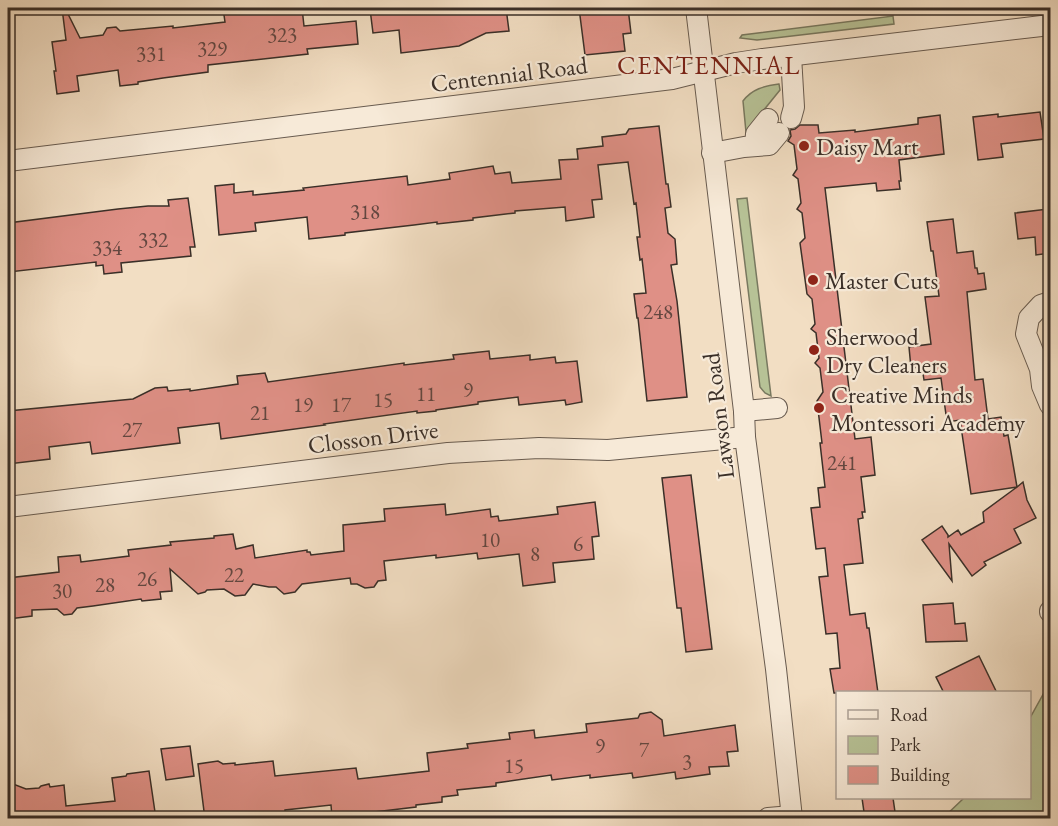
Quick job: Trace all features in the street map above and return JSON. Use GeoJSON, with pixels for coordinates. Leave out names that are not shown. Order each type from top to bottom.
{"type":"FeatureCollection","features":[{"type":"Feature","properties":{"kind":"street","name":"Lawson Road"},"geometry":{"type":"LineString","coordinates":[[696,8],[744,411],[745,437],[776,669],[792,817]]}},
{"type":"Feature","properties":{"kind":"street","name":"Centennial Road"},"geometry":{"type":"LineString","coordinates":[[8,161],[672,79],[736,63],[1050,25]]}},
{"type":"Feature","properties":{"kind":"street"},"geometry":{"type":"LineString","coordinates":[[712,153],[755,146],[756,134],[794,107],[791,56]]}},
{"type":"Feature","properties":{"kind":"street"},"geometry":{"type":"LineString","coordinates":[[1050,302],[1041,305],[1029,318],[1026,334],[1040,369],[1042,386],[1050,405]]}},
{"type":"Feature","properties":{"kind":"street"},"geometry":{"type":"LineString","coordinates":[[744,411],[777,408]]}},
{"type":"Feature","properties":{"kind":"street","name":"Closson Drive"},"geometry":{"type":"LineString","coordinates":[[8,507],[448,453],[539,448],[608,450],[745,437]]}},
{"type":"Feature","properties":{"kind":"street"},"geometry":{"type":"LineString","coordinates":[[768,819],[792,817]]}},
{"type":"Feature","properties":{"kind":"green space"},"geometry":{"type":"Polygon","coordinates":[[[893,16],[894,24],[757,40],[740,38],[742,35],[893,16]]]}},
{"type":"Feature","properties":{"kind":"green space"},"geometry":{"type":"Polygon","coordinates":[[[779,84],[780,90],[746,132],[743,101],[759,89],[779,84]]]}},
{"type":"Feature","properties":{"kind":"green space"},"geometry":{"type":"Polygon","coordinates":[[[747,198],[771,396],[760,387],[737,199],[747,198]]]}},
{"type":"Feature","properties":{"kind":"green space"},"geometry":{"type":"Polygon","coordinates":[[[1050,682],[1050,818],[943,818],[963,799],[1031,799],[1031,716],[1050,682]]]}},
{"type":"Feature","properties":{"kind":"building"},"geometry":{"type":"Polygon","coordinates":[[[62,8],[65,8],[80,38],[103,35],[107,28],[116,27],[120,31],[225,22],[223,8],[302,8],[304,26],[356,21],[358,44],[307,49],[308,54],[208,65],[208,72],[138,82],[138,84],[120,86],[118,70],[77,76],[79,91],[57,94],[52,42],[66,40],[62,8]]]}},
{"type":"Feature","properties":{"kind":"building"},"geometry":{"type":"Polygon","coordinates":[[[506,8],[509,31],[486,33],[459,46],[401,53],[399,30],[373,33],[370,9],[506,8]]]}},
{"type":"Feature","properties":{"kind":"building"},"geometry":{"type":"Polygon","coordinates":[[[579,8],[628,8],[631,33],[623,34],[625,51],[585,55],[579,8]]]}},
{"type":"Feature","properties":{"kind":"building"},"geometry":{"type":"Polygon","coordinates":[[[1040,112],[1044,139],[1001,144],[1003,157],[978,160],[973,117],[998,114],[998,117],[1040,112]]]}},
{"type":"Feature","properties":{"kind":"building"},"geometry":{"type":"Polygon","coordinates":[[[940,115],[944,154],[899,160],[900,189],[877,191],[876,183],[825,188],[855,439],[871,437],[875,475],[861,477],[865,512],[862,512],[863,518],[858,519],[863,563],[844,565],[850,615],[865,613],[878,691],[836,691],[834,693],[830,669],[840,668],[837,633],[826,634],[819,577],[828,576],[825,548],[816,549],[811,508],[820,507],[818,488],[825,487],[817,401],[823,392],[820,368],[815,363],[819,358],[816,333],[811,329],[815,324],[812,299],[807,294],[800,243],[805,238],[802,213],[797,209],[801,203],[798,179],[793,175],[797,169],[794,145],[788,141],[791,136],[790,130],[800,125],[818,125],[819,133],[855,130],[855,132],[918,124],[918,118],[940,115]]]}},
{"type":"Feature","properties":{"kind":"building"},"geometry":{"type":"Polygon","coordinates":[[[659,126],[671,207],[665,208],[668,233],[675,239],[677,264],[671,265],[687,397],[647,401],[634,294],[646,293],[637,237],[640,237],[636,203],[634,204],[628,162],[598,165],[602,199],[592,200],[594,217],[566,221],[565,207],[515,211],[515,213],[473,218],[473,220],[437,224],[437,222],[309,239],[307,217],[255,223],[256,231],[219,235],[215,186],[234,184],[234,193],[253,191],[253,195],[407,176],[408,185],[450,179],[449,173],[493,166],[495,174],[510,172],[512,183],[561,179],[559,160],[578,159],[577,149],[603,146],[602,137],[626,134],[629,129],[659,126]]]}},
{"type":"Feature","properties":{"kind":"building"},"geometry":{"type":"Polygon","coordinates":[[[188,198],[195,247],[190,247],[191,256],[121,263],[122,272],[104,274],[103,265],[96,266],[96,262],[9,272],[8,223],[118,209],[169,206],[168,200],[188,198]]]}},
{"type":"Feature","properties":{"kind":"building"},"geometry":{"type":"Polygon","coordinates":[[[1048,209],[1050,253],[1036,255],[1035,237],[1018,239],[1015,213],[1048,209]]]}},
{"type":"Feature","properties":{"kind":"building"},"geometry":{"type":"Polygon","coordinates":[[[953,219],[957,253],[973,251],[978,274],[984,273],[986,289],[967,292],[975,380],[983,379],[988,419],[1001,417],[1004,436],[1008,435],[1017,487],[971,494],[960,420],[947,422],[941,378],[924,380],[922,367],[911,368],[909,347],[931,344],[925,297],[939,296],[927,222],[953,219]]]}},
{"type":"Feature","properties":{"kind":"building"},"geometry":{"type":"Polygon","coordinates":[[[489,351],[490,359],[530,355],[530,360],[555,357],[556,363],[577,361],[582,402],[566,405],[565,400],[519,405],[518,397],[478,402],[478,404],[436,411],[417,413],[417,411],[221,439],[219,423],[178,428],[180,443],[92,454],[90,442],[49,447],[50,459],[8,464],[8,411],[133,399],[155,388],[167,387],[168,391],[190,389],[190,391],[238,384],[237,376],[265,373],[268,382],[404,363],[404,365],[454,359],[453,355],[489,351]]]}},
{"type":"Feature","properties":{"kind":"building"},"geometry":{"type":"Polygon","coordinates":[[[691,475],[712,649],[686,652],[681,608],[677,608],[662,478],[691,475]]]}},
{"type":"Feature","properties":{"kind":"building"},"geometry":{"type":"Polygon","coordinates":[[[1023,482],[1027,500],[1036,518],[1014,529],[1021,543],[984,562],[986,565],[972,576],[949,544],[952,581],[922,540],[942,526],[948,537],[958,530],[961,535],[984,522],[983,512],[1023,482]]]}},
{"type":"Feature","properties":{"kind":"building"},"geometry":{"type":"Polygon","coordinates":[[[595,502],[599,536],[592,537],[594,559],[553,563],[555,582],[523,586],[519,554],[478,559],[477,553],[436,558],[436,555],[384,561],[386,580],[378,581],[374,587],[365,588],[351,584],[350,578],[302,584],[295,592],[284,594],[276,587],[253,584],[245,595],[235,596],[224,589],[207,590],[198,594],[170,569],[172,591],[160,592],[161,599],[142,601],[141,599],[77,608],[72,614],[64,615],[57,609],[32,610],[32,616],[9,619],[8,578],[59,572],[58,557],[80,555],[81,562],[129,556],[128,550],[233,534],[236,549],[253,545],[255,558],[307,550],[311,555],[344,551],[343,525],[385,521],[384,509],[445,504],[446,515],[490,509],[491,517],[498,516],[499,521],[558,514],[557,507],[595,502]]]}},
{"type":"Feature","properties":{"kind":"building"},"geometry":{"type":"Polygon","coordinates":[[[953,603],[955,624],[965,623],[967,641],[926,642],[923,605],[953,603]]]}},
{"type":"Feature","properties":{"kind":"building"},"geometry":{"type":"Polygon","coordinates":[[[979,656],[996,691],[943,691],[936,677],[979,656]]]}},
{"type":"Feature","properties":{"kind":"building"},"geometry":{"type":"Polygon","coordinates":[[[651,712],[662,720],[664,736],[735,725],[738,751],[727,752],[729,766],[709,767],[710,774],[676,779],[675,772],[633,778],[632,773],[552,780],[551,775],[496,783],[496,786],[457,790],[458,795],[442,797],[442,802],[416,805],[416,807],[332,817],[331,805],[285,810],[285,813],[242,819],[205,819],[198,764],[218,761],[223,764],[235,763],[235,765],[273,761],[275,776],[356,768],[358,779],[429,771],[427,753],[468,748],[467,744],[510,739],[509,733],[534,730],[535,738],[587,732],[586,724],[638,718],[640,714],[651,712]]]}},
{"type":"Feature","properties":{"kind":"building"},"geometry":{"type":"Polygon","coordinates":[[[190,746],[194,776],[166,780],[161,749],[190,746]]]}},
{"type":"Feature","properties":{"kind":"building"},"geometry":{"type":"Polygon","coordinates":[[[149,771],[156,819],[8,819],[8,782],[26,789],[49,784],[50,787],[64,785],[66,806],[115,801],[112,778],[149,771]]]}},
{"type":"Feature","properties":{"kind":"building"},"geometry":{"type":"Polygon","coordinates":[[[862,799],[893,799],[896,819],[865,819],[862,799]]]}},
{"type":"Feature","properties":{"kind":"place","name":"Daisy Mart"},"geometry":{"type":"Point","coordinates":[804,146]}},
{"type":"Feature","properties":{"kind":"place","name":"Master Cuts"},"geometry":{"type":"Point","coordinates":[813,280]}},
{"type":"Feature","properties":{"kind":"place","name":"Sherwood Dry Cleaners"},"geometry":{"type":"Point","coordinates":[814,350]}},
{"type":"Feature","properties":{"kind":"place","name":"Creative Minds Montessori Academy"},"geometry":{"type":"Point","coordinates":[819,408]}},
{"type":"Feature","properties":{"kind":"district","name":"CENTENNIAL"},"geometry":{"type":"Point","coordinates":[709,65]}}]}
